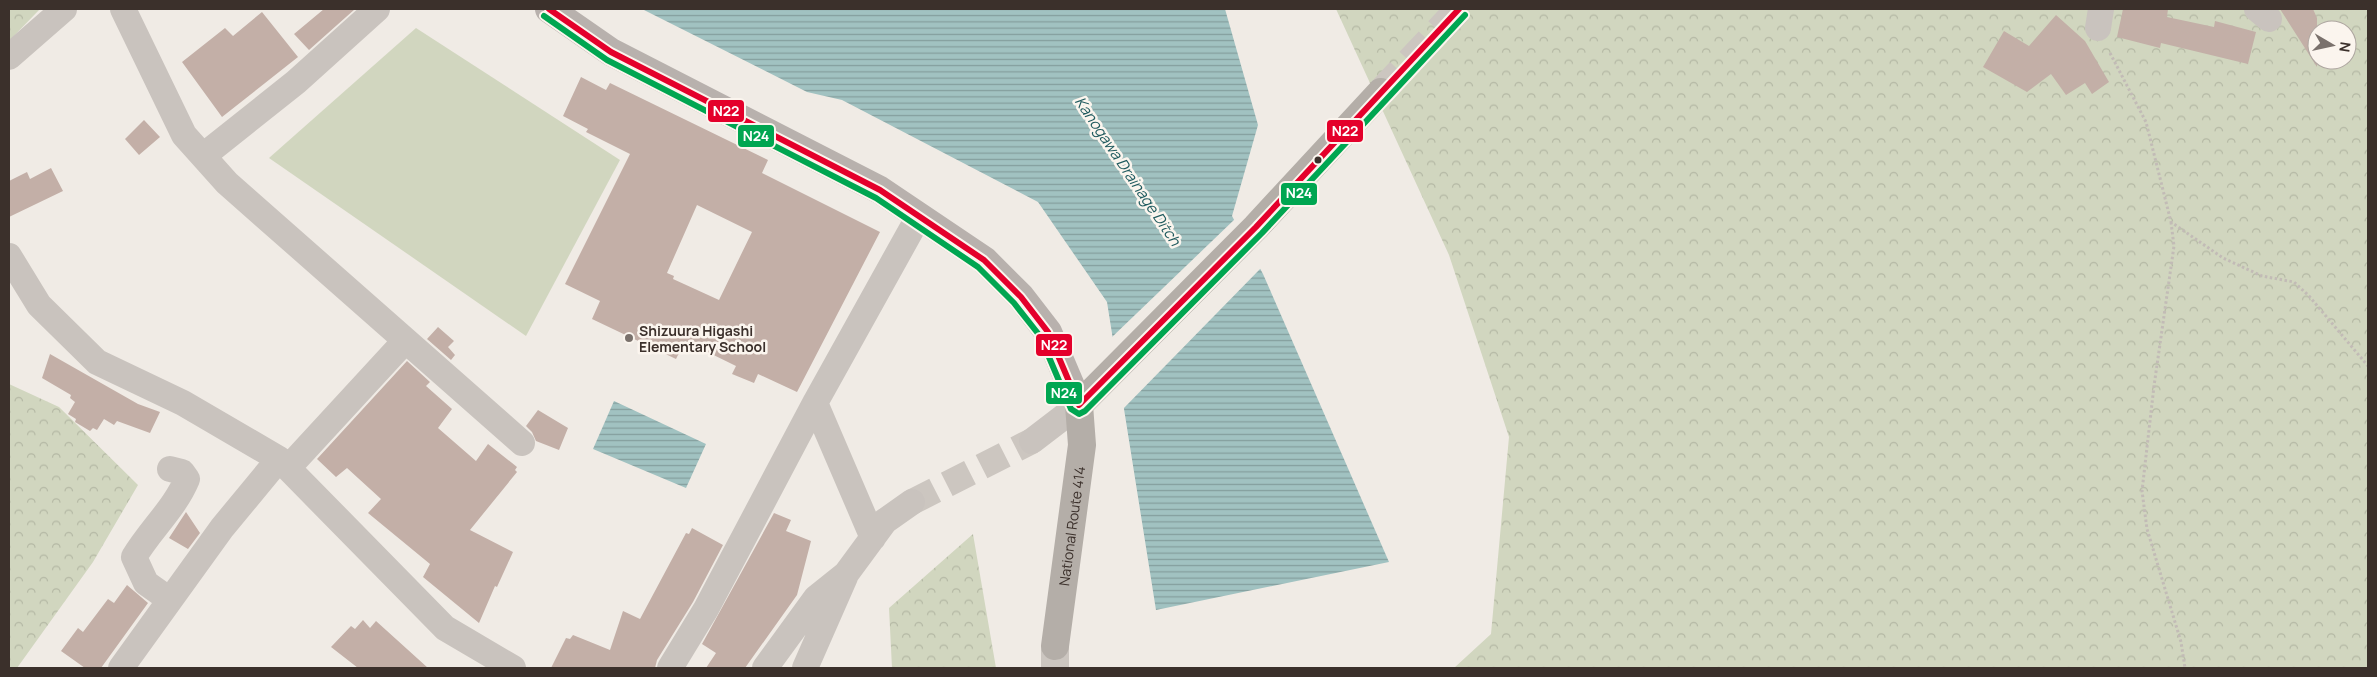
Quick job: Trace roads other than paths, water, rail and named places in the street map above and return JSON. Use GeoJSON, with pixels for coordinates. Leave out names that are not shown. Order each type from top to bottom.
{"type":"FeatureCollection","features":[{"type":"Feature","properties":{"kind":"highway"},"geometry":{"type":"LineString","coordinates":[[1079,405],[1256,227],[1381,92]]}},
{"type":"Feature","properties":{"kind":"highway","name":"National Route 414"},"geometry":{"type":"LineString","coordinates":[[1055,646],[1082,445],[1079,405]]}},
{"type":"Feature","properties":{"kind":"main road"},"geometry":{"type":"LineString","coordinates":[[549,9],[611,52],[880,190],[984,260],[1021,297],[1048,332],[1079,405]]}},
{"type":"Feature","properties":{"kind":"street"},"geometry":{"type":"LineString","coordinates":[[9,57],[64,9]]}},
{"type":"Feature","properties":{"kind":"street"},"geometry":{"type":"LineString","coordinates":[[123,9],[184,135],[227,183],[522,443]]}},
{"type":"Feature","properties":{"kind":"street"},"geometry":{"type":"LineString","coordinates":[[203,156],[296,82],[378,9]]}},
{"type":"Feature","properties":{"kind":"street"},"geometry":{"type":"LineString","coordinates":[[670,668],[706,609],[815,403],[918,216]]}},
{"type":"Feature","properties":{"kind":"street"},"geometry":{"type":"LineString","coordinates":[[9,256],[39,305],[97,362],[183,403],[284,464],[445,628],[513,668]]}},
{"type":"Feature","properties":{"kind":"street"},"geometry":{"type":"LineString","coordinates":[[121,668],[222,528],[405,340]]}},
{"type":"Feature","properties":{"kind":"street"},"geometry":{"type":"LineString","coordinates":[[815,403],[873,538]]}},
{"type":"Feature","properties":{"kind":"street"},"geometry":{"type":"LineString","coordinates":[[1032,441],[1079,405]]}},
{"type":"Feature","properties":{"kind":"street"},"geometry":{"type":"LineString","coordinates":[[170,469],[182,472],[187,479],[185,484],[180,494],[145,538],[134,557],[146,583],[170,600]]}},
{"type":"Feature","properties":{"kind":"street"},"geometry":{"type":"LineString","coordinates":[[805,668],[846,574],[885,521],[912,502]]}},
{"type":"Feature","properties":{"kind":"street"},"geometry":{"type":"LineString","coordinates":[[765,668],[816,598],[846,574]]}},
{"type":"Feature","properties":{"kind":"water","name":"Kanogawa Drainage Ditch"},"geometry":{"type":"Polygon","coordinates":[[[642,9],[1225,9],[1258,125],[1232,216],[1263,274],[1389,562],[1156,610],[1107,302],[1038,202],[842,100],[807,92],[642,9]]]}},
{"type":"Feature","properties":{"kind":"water"},"geometry":{"type":"Polygon","coordinates":[[[614,401],[706,444],[686,488],[593,449],[614,401]]]}},
{"type":"Feature","properties":{"kind":"tunnel"},"geometry":{"type":"LineString","coordinates":[[1381,92],[1459,9]]}},
{"type":"Feature","properties":{"kind":"tunnel"},"geometry":{"type":"LineString","coordinates":[[912,502],[1032,441]]}},
{"type":"Feature","properties":{"kind":"tunnel"},"geometry":{"type":"LineString","coordinates":[[1055,646],[1055,668]]}},
{"type":"Feature","properties":{"kind":"place","name":"Shizuura Higashi Elementary School"},"geometry":{"type":"Point","coordinates":[629,338]}}]}
